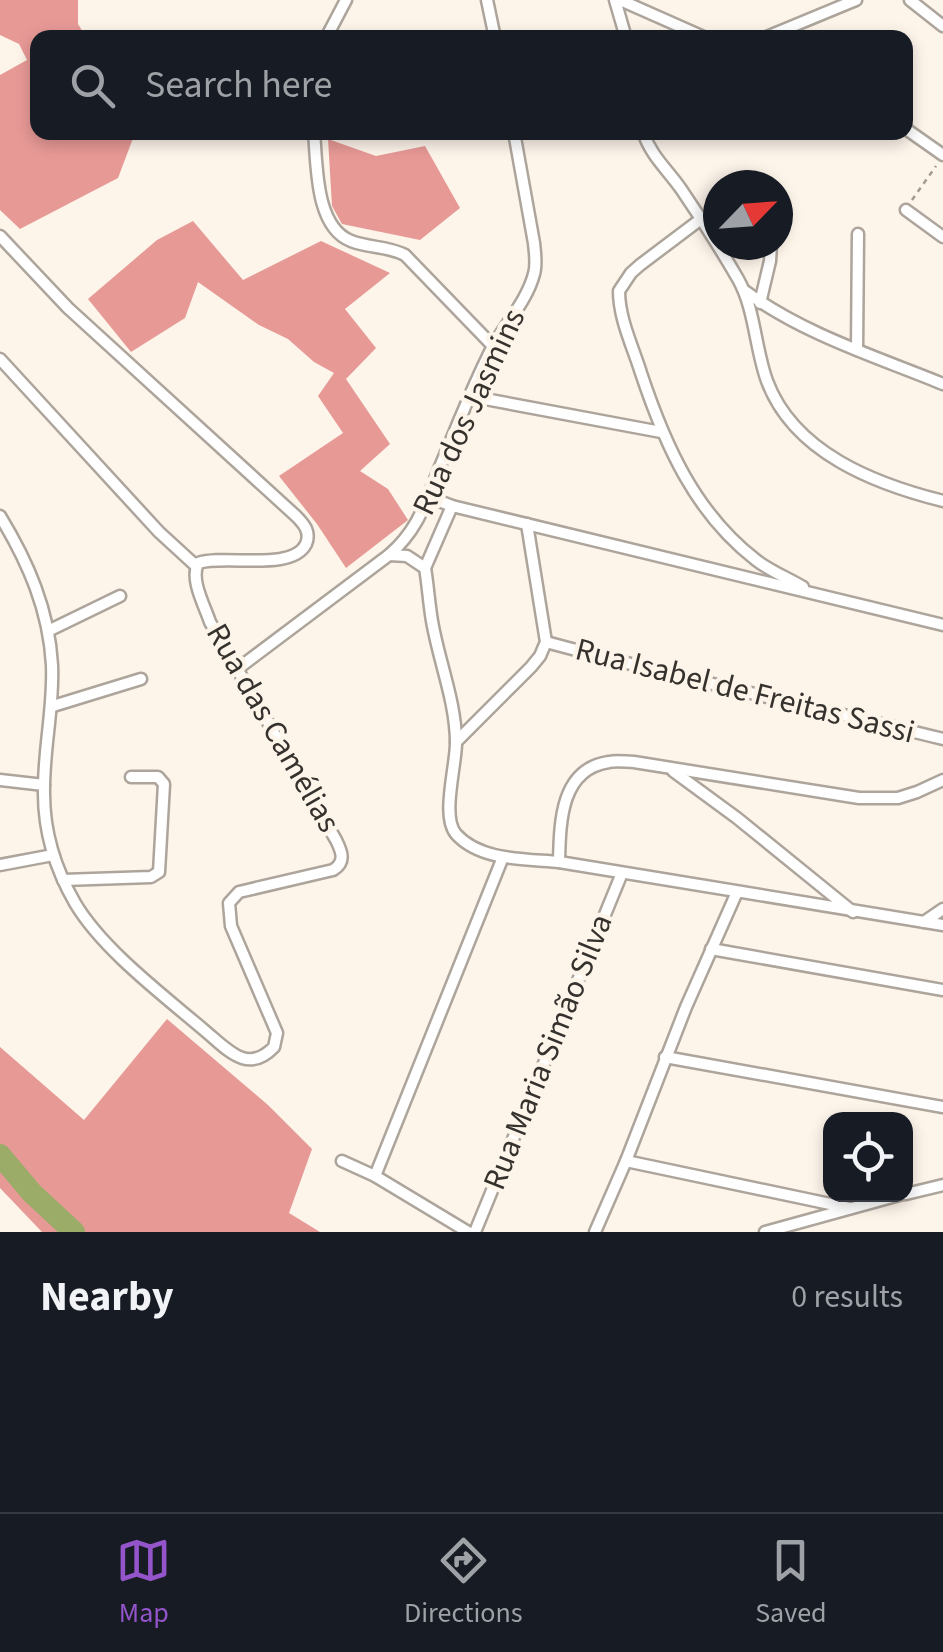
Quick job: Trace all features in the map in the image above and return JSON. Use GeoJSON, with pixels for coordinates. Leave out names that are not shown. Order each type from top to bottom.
{"type":"FeatureCollection","features":[{"type":"Feature","properties":{"kind":"street"},"geometry":{"type":"LineString","coordinates":[[330,30],[346,0]]}},
{"type":"Feature","properties":{"kind":"street"},"geometry":{"type":"LineString","coordinates":[[487,0],[493,30]]}},
{"type":"Feature","properties":{"kind":"street"},"geometry":{"type":"LineString","coordinates":[[618,0],[624,30]]}},
{"type":"Feature","properties":{"kind":"street"},"geometry":{"type":"LineString","coordinates":[[618,0],[687,30]]}},
{"type":"Feature","properties":{"kind":"street"},"geometry":{"type":"LineString","coordinates":[[785,30],[856,0]]}},
{"type":"Feature","properties":{"kind":"street"},"geometry":{"type":"LineString","coordinates":[[910,0],[943,26]]}},
{"type":"Feature","properties":{"kind":"street"},"geometry":{"type":"LineString","coordinates":[[913,134],[943,156]]}},
{"type":"Feature","properties":{"kind":"street"},"geometry":{"type":"LineString","coordinates":[[315,140],[320,189],[332,227],[352,242],[405,255],[493,346]]}},
{"type":"Feature","properties":{"kind":"street","name":"Rua dos Jasmins"},"geometry":{"type":"LineString","coordinates":[[236,670],[390,555],[416,525],[469,396],[529,286],[536,260],[515,140]]}},
{"type":"Feature","properties":{"kind":"street"},"geometry":{"type":"LineString","coordinates":[[647,140],[745,291],[768,384],[796,427],[838,462],[873,480],[943,501]]}},
{"type":"Feature","properties":{"kind":"street"},"geometry":{"type":"LineString","coordinates":[[906,210],[943,236]]}},
{"type":"Feature","properties":{"kind":"street"},"geometry":{"type":"LineString","coordinates":[[701,220],[631,272],[619,291],[624,320],[661,432],[690,488],[720,527],[759,562],[817,594]]}},
{"type":"Feature","properties":{"kind":"street"},"geometry":{"type":"LineString","coordinates":[[857,350],[858,234]]}},
{"type":"Feature","properties":{"kind":"street"},"geometry":{"type":"LineString","coordinates":[[0,236],[68,308],[296,516],[308,530],[304,547],[288,558],[213,559],[195,566],[0,359]]}},
{"type":"Feature","properties":{"kind":"street"},"geometry":{"type":"LineString","coordinates":[[760,302],[770,260]]}},
{"type":"Feature","properties":{"kind":"street"},"geometry":{"type":"LineString","coordinates":[[745,291],[857,350],[943,384]]}},
{"type":"Feature","properties":{"kind":"street"},"geometry":{"type":"LineString","coordinates":[[469,396],[661,432]]}},
{"type":"Feature","properties":{"kind":"street"},"geometry":{"type":"LineString","coordinates":[[429,498],[943,625]]}},
{"type":"Feature","properties":{"kind":"street"},"geometry":{"type":"LineString","coordinates":[[452,506],[425,568],[432,623],[454,717],[456,742],[449,808],[452,830],[470,845],[502,856],[943,925]]}},
{"type":"Feature","properties":{"kind":"street","name":"Rua das Camélias"},"geometry":{"type":"LineString","coordinates":[[0,516],[33,578],[48,631],[53,706],[44,785],[46,820],[63,880],[93,928],[127,962],[225,1048],[250,1060],[264,1056],[277,1042],[274,1024],[231,926],[229,903],[239,892],[333,870],[342,857],[336,840],[210,622],[197,588],[195,566]]}},
{"type":"Feature","properties":{"kind":"street"},"geometry":{"type":"LineString","coordinates":[[456,742],[532,668],[546,642],[528,524]]}},
{"type":"Feature","properties":{"kind":"street"},"geometry":{"type":"LineString","coordinates":[[390,555],[408,556],[425,568]]}},
{"type":"Feature","properties":{"kind":"street"},"geometry":{"type":"LineString","coordinates":[[48,631],[120,596]]}},
{"type":"Feature","properties":{"kind":"street","name":"Rua Isabel de Freitas Sassi"},"geometry":{"type":"LineString","coordinates":[[546,642],[943,739]]}},
{"type":"Feature","properties":{"kind":"street"},"geometry":{"type":"LineString","coordinates":[[53,706],[141,679]]}},
{"type":"Feature","properties":{"kind":"street"},"geometry":{"type":"LineString","coordinates":[[558,862],[566,796],[572,784],[585,772],[610,762],[634,762],[859,798],[898,798],[943,780]]}},
{"type":"Feature","properties":{"kind":"street"},"geometry":{"type":"LineString","coordinates":[[670,769],[854,912]]}},
{"type":"Feature","properties":{"kind":"street"},"geometry":{"type":"LineString","coordinates":[[63,880],[151,878],[159,872],[164,784],[158,776],[131,776]]}},
{"type":"Feature","properties":{"kind":"street"},"geometry":{"type":"LineString","coordinates":[[0,780],[44,785]]}},
{"type":"Feature","properties":{"kind":"street"},"geometry":{"type":"LineString","coordinates":[[0,865],[54,855]]}},
{"type":"Feature","properties":{"kind":"street"},"geometry":{"type":"LineString","coordinates":[[375,1176],[502,856]]}},
{"type":"Feature","properties":{"kind":"street","name":"Rua Maria Simão Silva"},"geometry":{"type":"LineString","coordinates":[[476,1232],[622,873]]}},
{"type":"Feature","properties":{"kind":"street"},"geometry":{"type":"LineString","coordinates":[[595,1232],[737,892]]}},
{"type":"Feature","properties":{"kind":"street"},"geometry":{"type":"LineString","coordinates":[[923,922],[943,909]]}},
{"type":"Feature","properties":{"kind":"street"},"geometry":{"type":"LineString","coordinates":[[711,949],[943,990]]}},
{"type":"Feature","properties":{"kind":"street"},"geometry":{"type":"LineString","coordinates":[[665,1057],[943,1108]]}},
{"type":"Feature","properties":{"kind":"street"},"geometry":{"type":"LineString","coordinates":[[342,1161],[375,1176],[468,1232]]}},
{"type":"Feature","properties":{"kind":"street"},"geometry":{"type":"LineString","coordinates":[[626,1161],[849,1208]]}},
{"type":"Feature","properties":{"kind":"street"},"geometry":{"type":"LineString","coordinates":[[913,1192],[942,1187]]}},
{"type":"Feature","properties":{"kind":"street"},"geometry":{"type":"LineString","coordinates":[[764,1232],[873,1202]]}},
{"type":"Feature","properties":{"kind":"path"},"geometry":{"type":"LineString","coordinates":[[906,210],[943,156]]}},
{"type":"Feature","properties":{"kind":"shaded area"},"geometry":{"type":"Polygon","coordinates":[[[0,0],[78,0],[82,30],[30,30],[30,140],[132,140],[118,178],[20,229],[0,210],[0,75],[27,60],[19,44],[0,35],[0,0]]]}},
{"type":"Feature","properties":{"kind":"shaded area"},"geometry":{"type":"Polygon","coordinates":[[[328,140],[376,156],[425,146],[460,208],[420,240],[342,224],[332,206],[328,140]]]}},
{"type":"Feature","properties":{"kind":"shaded area"},"geometry":{"type":"Polygon","coordinates":[[[193,221],[243,280],[321,241],[390,273],[345,309],[376,348],[346,379],[390,444],[360,471],[388,489],[408,520],[346,568],[279,476],[343,433],[318,396],[334,373],[198,282],[185,318],[131,352],[88,299],[157,240],[193,221]]]}},
{"type":"Feature","properties":{"kind":"shaded area"},"geometry":{"type":"Polygon","coordinates":[[[167,1019],[268,1105],[312,1149],[289,1213],[320,1232],[42,1232],[0,1188],[0,1047],[84,1120],[167,1019]]]}},
{"type":"Feature","properties":{"kind":"waterway"},"geometry":{"type":"LineString","coordinates":[[0,1155],[32,1193],[74,1232]]}}]}
